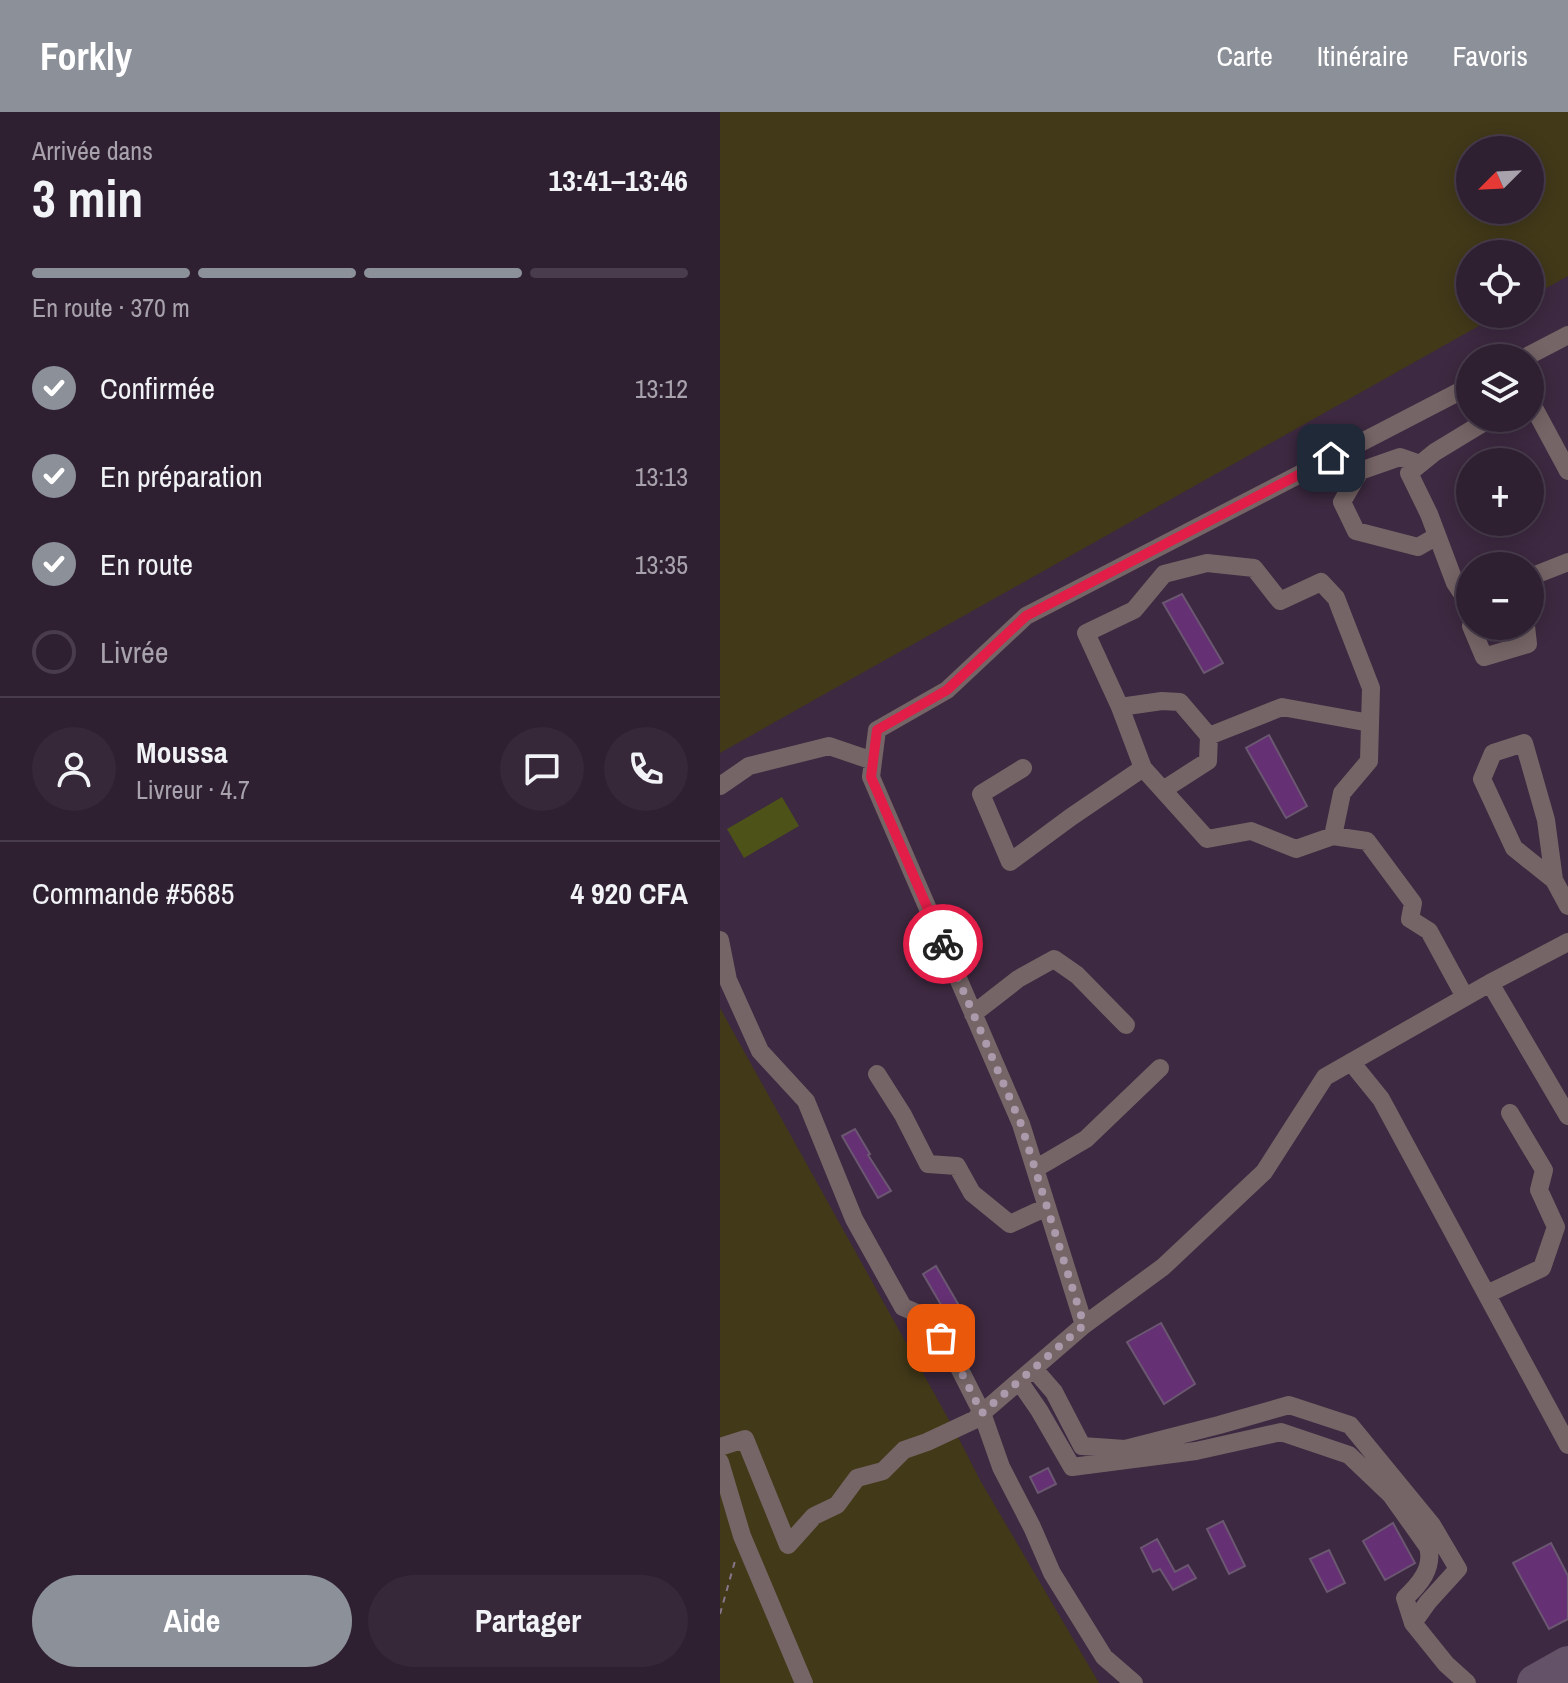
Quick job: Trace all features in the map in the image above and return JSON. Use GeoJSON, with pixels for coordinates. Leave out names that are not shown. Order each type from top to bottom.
{"type":"FeatureCollection","features":[{"type":"Feature","properties":{"kind":"street"},"geometry":{"type":"LineString","coordinates":[[1544,348],[1568,335]]}},
{"type":"Feature","properties":{"kind":"street"},"geometry":{"type":"LineString","coordinates":[[1084,1325],[1021,1124],[871,777],[877,730],[947,690],[1026,616],[1456,393]]}},
{"type":"Feature","properties":{"kind":"street"},"geometry":{"type":"LineString","coordinates":[[1544,426],[1568,471]]}},
{"type":"Feature","properties":{"kind":"street"},"geometry":{"type":"LineString","coordinates":[[1456,584],[1409,473],[1468,432]]}},
{"type":"Feature","properties":{"kind":"street"},"geometry":{"type":"LineString","coordinates":[[1420,464],[1400,457],[1360,471],[1342,502],[1356,531],[1418,547],[1437,536]]}},
{"type":"Feature","properties":{"kind":"street"},"geometry":{"type":"LineString","coordinates":[[1544,571],[1568,562]]}},
{"type":"Feature","properties":{"kind":"street"},"geometry":{"type":"LineString","coordinates":[[1333,836],[1342,793],[1369,761],[1371,688],[1336,598],[1321,582],[1280,601],[1254,568],[1207,563],[1164,574],[1134,610],[1086,633],[1120,707],[1143,768],[1207,839],[1251,831],[1296,849],[1333,836],[1367,841],[1413,903],[1410,919],[1429,931],[1465,997]]}},
{"type":"Feature","properties":{"kind":"street"},"geometry":{"type":"LineString","coordinates":[[1477,640],[1484,657],[1528,644],[1528,640]]}},
{"type":"Feature","properties":{"kind":"street"},"geometry":{"type":"LineString","coordinates":[[1120,707],[1162,701],[1180,702],[1209,736],[1208,761],[1163,790]]}},
{"type":"Feature","properties":{"kind":"street"},"geometry":{"type":"LineString","coordinates":[[1209,736],[1282,707],[1370,723]]}},
{"type":"Feature","properties":{"kind":"street"},"geometry":{"type":"LineString","coordinates":[[1554,880],[1514,848],[1482,779],[1493,753],[1524,743],[1546,820],[1554,880],[1568,906]]}},
{"type":"Feature","properties":{"kind":"street"},"geometry":{"type":"LineString","coordinates":[[720,786],[749,766],[829,746],[873,761]]}},
{"type":"Feature","properties":{"kind":"street"},"geometry":{"type":"LineString","coordinates":[[1023,768],[981,794],[1010,862],[1143,768]]}},
{"type":"Feature","properties":{"kind":"street"},"geometry":{"type":"LineString","coordinates":[[720,940],[728,980],[760,1051],[806,1101],[854,1219],[903,1307],[928,1318],[954,1358],[982,1413],[1001,1467],[1052,1573],[1104,1657],[1134,1683]]}},
{"type":"Feature","properties":{"kind":"street"},"geometry":{"type":"LineString","coordinates":[[720,1447],[745,1439],[788,1545],[814,1516],[837,1505],[857,1478],[883,1471],[904,1450],[974,1420],[1084,1325],[1163,1267],[1264,1172],[1325,1077],[1568,942]]}},
{"type":"Feature","properties":{"kind":"street"},"geometry":{"type":"LineString","coordinates":[[973,1014],[1018,979],[1054,959],[1077,975],[1126,1025]]}},
{"type":"Feature","properties":{"kind":"street"},"geometry":{"type":"LineString","coordinates":[[1490,983],[1568,1116]]}},
{"type":"Feature","properties":{"kind":"street"},"geometry":{"type":"LineString","coordinates":[[1351,1062],[1381,1099],[1568,1445]]}},
{"type":"Feature","properties":{"kind":"street"},"geometry":{"type":"LineString","coordinates":[[1035,1169],[1086,1139],[1160,1068]]}},
{"type":"Feature","properties":{"kind":"street"},"geometry":{"type":"LineString","coordinates":[[877,1074],[903,1115],[928,1164],[957,1166],[972,1193],[1010,1224],[1047,1207]]}},
{"type":"Feature","properties":{"kind":"street"},"geometry":{"type":"LineString","coordinates":[[1487,1294],[1542,1268],[1556,1227],[1539,1190],[1544,1170],[1510,1113]]}},
{"type":"Feature","properties":{"kind":"street"},"geometry":{"type":"LineString","coordinates":[[1034,1369],[1054,1392],[1082,1446],[1125,1449],[1289,1405],[1350,1425],[1432,1525],[1458,1569],[1413,1623]]}},
{"type":"Feature","properties":{"kind":"street"},"geometry":{"type":"LineString","coordinates":[[1019,1381],[1072,1467],[1196,1451],[1281,1432],[1349,1455],[1391,1495],[1428,1547],[1431,1558],[1421,1583],[1405,1598],[1413,1623],[1446,1664],[1467,1683]]}},
{"type":"Feature","properties":{"kind":"street"},"geometry":{"type":"LineString","coordinates":[[720,1462],[742,1536],[804,1683]]}},
{"type":"Feature","properties":{"kind":"path"},"geometry":{"type":"LineString","coordinates":[[720,1614],[734,1562]]}},
{"type":"Feature","properties":{"kind":"green space"},"geometry":{"type":"Polygon","coordinates":[[[782,797],[799,826],[744,858],[727,829],[782,797]]]}},
{"type":"Feature","properties":{"kind":"sand"},"geometry":{"type":"Polygon","coordinates":[[[720,112],[1568,112],[1568,276],[1544,289],[1544,240],[1456,240],[1456,328],[1475,328],[720,753],[720,112]]]}},
{"type":"Feature","properties":{"kind":"sand"},"geometry":{"type":"Polygon","coordinates":[[[720,1008],[980,1480],[1099,1683],[720,1683],[720,1008]]]}},
{"type":"Feature","properties":{"kind":"building"},"geometry":{"type":"Polygon","coordinates":[[[1182,594],[1223,663],[1204,673],[1163,603],[1182,594]]]}},
{"type":"Feature","properties":{"kind":"building"},"geometry":{"type":"Polygon","coordinates":[[[1269,735],[1307,806],[1286,818],[1246,748],[1269,735]]]}},
{"type":"Feature","properties":{"kind":"building"},"geometry":{"type":"Polygon","coordinates":[[[855,1129],[891,1191],[878,1198],[842,1136],[855,1129]]]}},
{"type":"Feature","properties":{"kind":"building"},"geometry":{"type":"Polygon","coordinates":[[[936,1266],[961,1309],[947,1315],[923,1274],[936,1266]]]}},
{"type":"Feature","properties":{"kind":"building"},"geometry":{"type":"Polygon","coordinates":[[[1161,1323],[1195,1384],[1164,1404],[1127,1342],[1161,1323]]]}},
{"type":"Feature","properties":{"kind":"building"},"geometry":{"type":"Polygon","coordinates":[[[1048,1468],[1056,1484],[1038,1493],[1030,1477],[1048,1468]]]}},
{"type":"Feature","properties":{"kind":"building"},"geometry":{"type":"Polygon","coordinates":[[[1223,1521],[1245,1566],[1229,1574],[1207,1529],[1223,1521]]]}},
{"type":"Feature","properties":{"kind":"building"},"geometry":{"type":"Polygon","coordinates":[[[1393,1523],[1415,1563],[1385,1580],[1363,1541],[1393,1523]]]}},
{"type":"Feature","properties":{"kind":"building"},"geometry":{"type":"Polygon","coordinates":[[[1157,1539],[1175,1572],[1188,1565],[1196,1578],[1173,1590],[1160,1569],[1153,1572],[1141,1548],[1157,1539]]]}},
{"type":"Feature","properties":{"kind":"building"},"geometry":{"type":"Polygon","coordinates":[[[1551,1543],[1568,1576],[1568,1619],[1549,1629],[1513,1563],[1551,1543]]]}},
{"type":"Feature","properties":{"kind":"building"},"geometry":{"type":"Polygon","coordinates":[[[1329,1550],[1345,1583],[1327,1592],[1310,1559],[1329,1550]]]}},
{"type":"Feature","properties":{"kind":"taxiway"},"geometry":{"type":"LineString","coordinates":[[1536,1683],[1568,1665]]}},
{"type":"Feature","properties":{"kind":"way so far"},"geometry":{"type":"LineString","coordinates":[[941,1338],[982,1413],[1084,1325],[1021,1124],[943,944]]}},
{"type":"Feature","properties":{"kind":"route"},"geometry":{"type":"LineString","coordinates":[[943,944],[871,777],[877,730],[947,690],[1026,616],[1331,458]]}}]}
